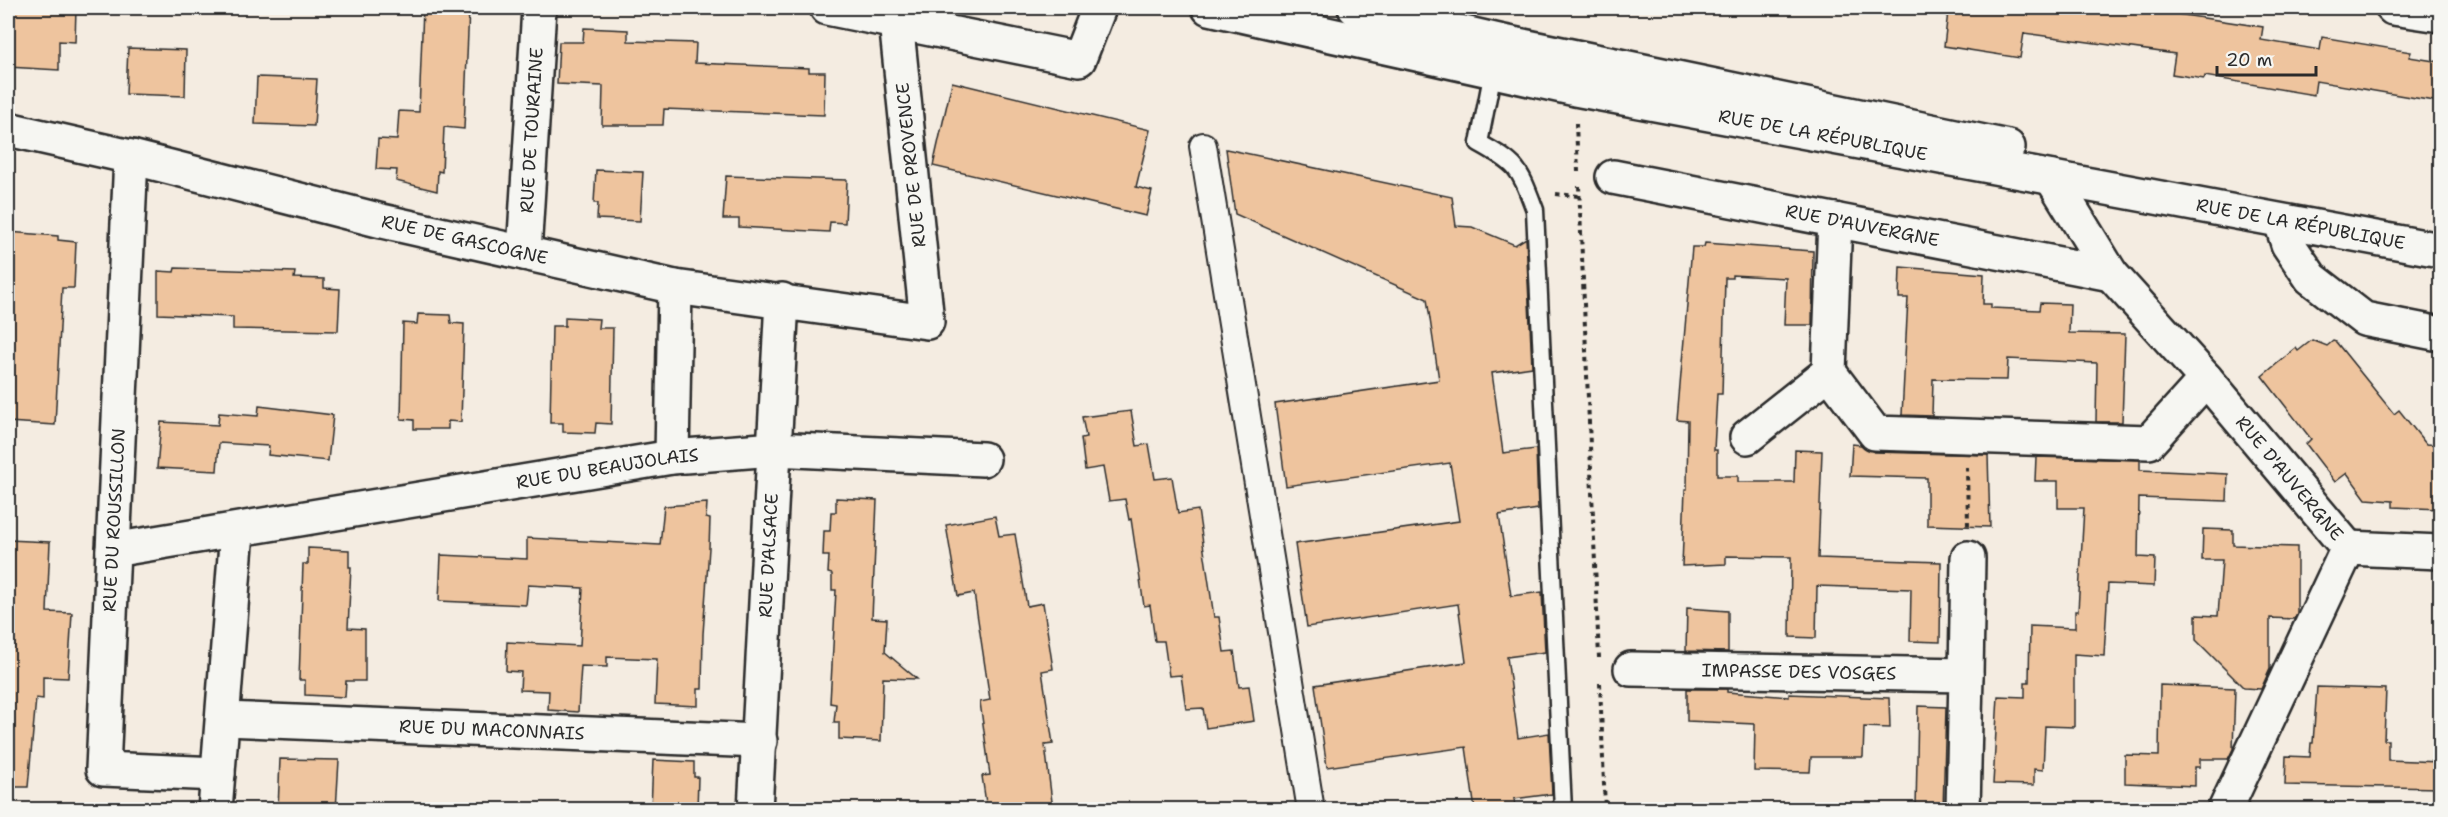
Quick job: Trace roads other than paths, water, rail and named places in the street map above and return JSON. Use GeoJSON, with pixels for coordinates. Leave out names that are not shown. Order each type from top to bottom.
{"type":"FeatureCollection","features":[{"type":"Feature","properties":{"kind":"street","name":"RUE DE TOURAINE"},"geometry":{"type":"LineString","coordinates":[[524,253],[539,8]]}},
{"type":"Feature","properties":{"kind":"street"},"geometry":{"type":"LineString","coordinates":[[827,8],[896,14],[1079,59],[1099,8]]}},
{"type":"Feature","properties":{"kind":"street","name":"RUE DE LA RÉPUBLIQUE"},"geometry":{"type":"LineString","coordinates":[[1209,8],[1496,56],[1642,86],[2052,178],[2440,250]]}},
{"type":"Feature","properties":{"kind":"street","name":"RUE DE LA RÉPUBLIQUE"},"geometry":{"type":"LineString","coordinates":[[1355,8],[1496,56],[1575,89],[1642,86],[1978,141],[2440,227]]}},
{"type":"Feature","properties":{"kind":"street"},"geometry":{"type":"LineString","coordinates":[[2393,8],[2440,15]]}},
{"type":"Feature","properties":{"kind":"street","name":"RUE DE PROVENCE"},"geometry":{"type":"LineString","coordinates":[[896,14],[927,322]]}},
{"type":"Feature","properties":{"kind":"street","name":"RUE DE GASCOGNE"},"geometry":{"type":"LineString","coordinates":[[8,129],[131,157],[382,221],[675,287],[783,300],[927,322]]}},
{"type":"Feature","properties":{"kind":"street"},"geometry":{"type":"LineString","coordinates":[[1203,146],[1311,810]]}},
{"type":"Feature","properties":{"kind":"street","name":"RUE DU ROUSSILLON"},"geometry":{"type":"LineString","coordinates":[[131,157],[103,769],[218,774]]}},
{"type":"Feature","properties":{"kind":"street","name":"RUE D'AUVERGNE"},"geometry":{"type":"LineString","coordinates":[[1613,177],[2111,274]]}},
{"type":"Feature","properties":{"kind":"street","name":"RUE D'AUVERGNE"},"geometry":{"type":"LineString","coordinates":[[2052,178],[2111,274],[2206,379],[2348,548],[2225,810]]}},
{"type":"Feature","properties":{"kind":"street"},"geometry":{"type":"LineString","coordinates":[[1835,220],[1828,372],[1875,433],[2149,442],[2206,379]]}},
{"type":"Feature","properties":{"kind":"street"},"geometry":{"type":"LineString","coordinates":[[2281,222],[2288,244],[2311,278],[2364,319],[2440,334]]}},
{"type":"Feature","properties":{"kind":"street"},"geometry":{"type":"LineString","coordinates":[[672,457],[675,287]]}},
{"type":"Feature","properties":{"kind":"street","name":"RUE D'ALSACE"},"geometry":{"type":"LineString","coordinates":[[755,810],[783,300]]}},
{"type":"Feature","properties":{"kind":"street"},"geometry":{"type":"LineString","coordinates":[[1747,437],[1828,372]]}},
{"type":"Feature","properties":{"kind":"street","name":"RUE DU BEAUJOLAIS"},"geometry":{"type":"LineString","coordinates":[[113,550],[672,457],[774,449],[983,459]]}},
{"type":"Feature","properties":{"kind":"street"},"geometry":{"type":"LineString","coordinates":[[215,810],[224,719],[237,531]]}},
{"type":"Feature","properties":{"kind":"street"},"geometry":{"type":"LineString","coordinates":[[2348,548],[2440,552]]}},
{"type":"Feature","properties":{"kind":"street"},"geometry":{"type":"LineString","coordinates":[[1963,810],[1968,558]]}},
{"type":"Feature","properties":{"kind":"street","name":"IMPASSE DES VOSGES"},"geometry":{"type":"LineString","coordinates":[[1631,669],[1966,675]]}},
{"type":"Feature","properties":{"kind":"street","name":"RUE DU MACONNAIS"},"geometry":{"type":"LineString","coordinates":[[224,719],[760,741]]}},
{"type":"Feature","properties":{"kind":"lane"},"geometry":{"type":"LineString","coordinates":[[1496,56],[1479,143],[1508,159],[1520,173],[1535,210],[1563,810]]}}]}
